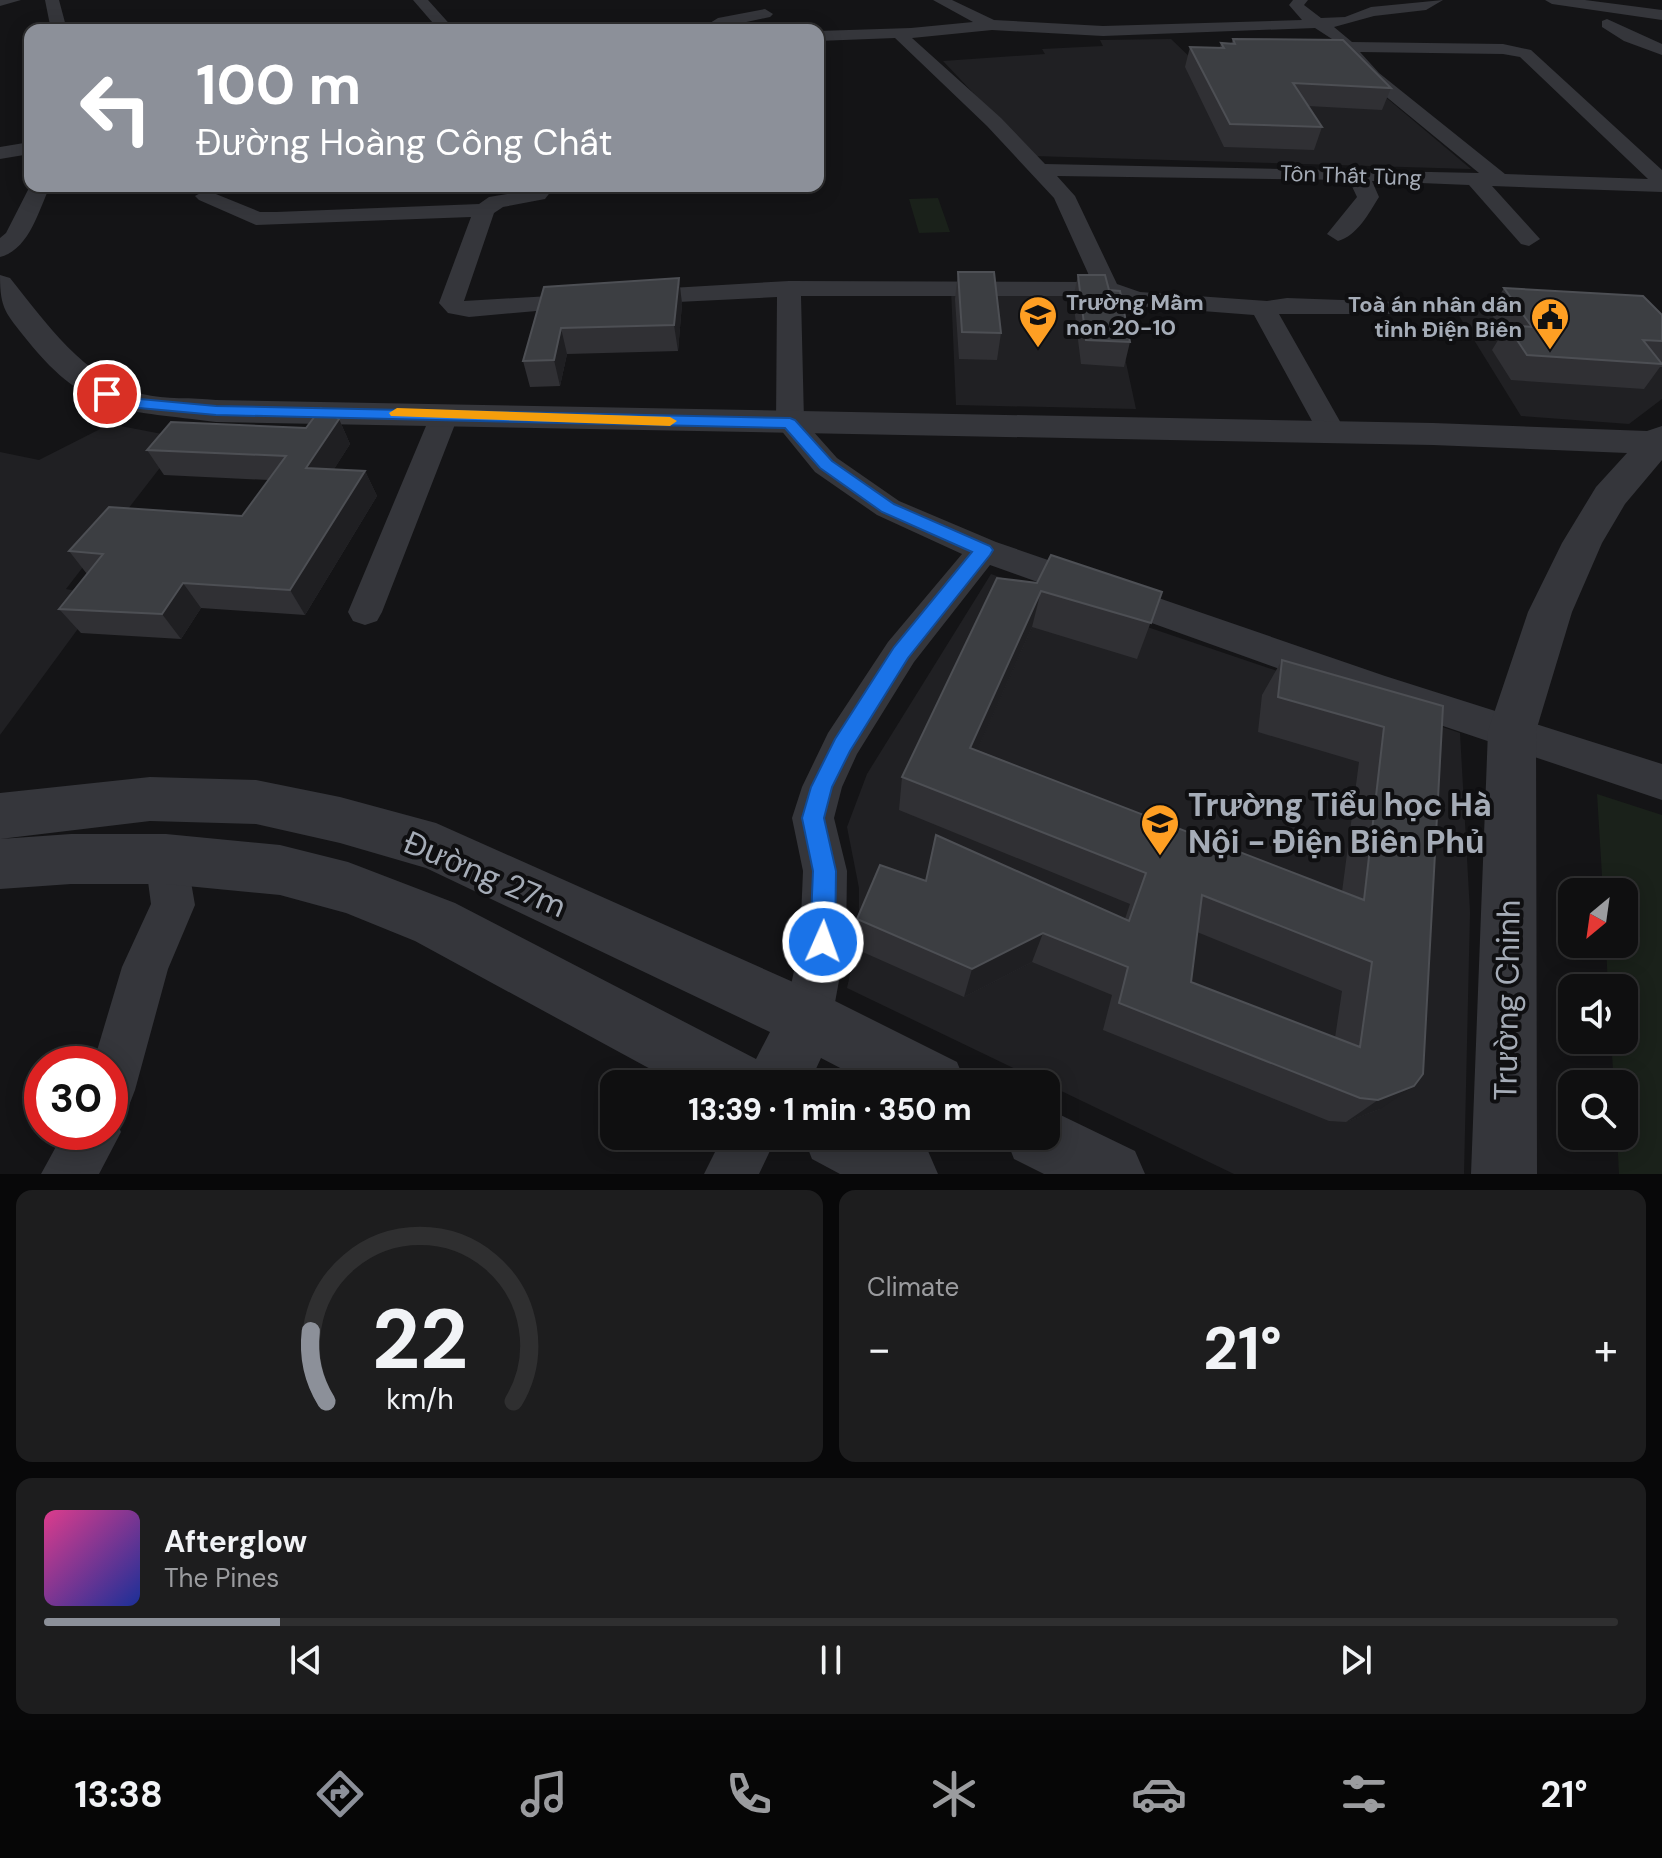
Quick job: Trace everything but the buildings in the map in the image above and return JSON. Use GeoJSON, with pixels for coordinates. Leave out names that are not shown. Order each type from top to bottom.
{"type":"FeatureCollection","features":[{"type":"Feature","properties":{"kind":"street"},"geometry":{"type":"LineString","coordinates":[[0,2],[14,0]]}},
{"type":"Feature","properties":{"kind":"street"},"geometry":{"type":"LineString","coordinates":[[52,0],[58,24]]}},
{"type":"Feature","properties":{"kind":"street"},"geometry":{"type":"LineString","coordinates":[[420,0],[442,24]]}},
{"type":"Feature","properties":{"kind":"street"},"geometry":{"type":"LineString","coordinates":[[940,0],[989,26]]}},
{"type":"Feature","properties":{"kind":"street"},"geometry":{"type":"LineString","coordinates":[[1301,0],[1297,9],[1338,36],[1373,77],[1500,180]]}},
{"type":"Feature","properties":{"kind":"street"},"geometry":{"type":"LineString","coordinates":[[824,36],[989,26],[1103,31],[1320,24],[1347,21],[1371,12],[1426,6],[1436,0]]}},
{"type":"Feature","properties":{"kind":"street"},"geometry":{"type":"LineString","coordinates":[[1552,0],[1662,15]]}},
{"type":"Feature","properties":{"kind":"street"},"geometry":{"type":"LineString","coordinates":[[718,23],[760,11],[780,24]]}},
{"type":"Feature","properties":{"kind":"street"},"geometry":{"type":"LineString","coordinates":[[1607,24],[1630,38],[1662,50]]}},
{"type":"Feature","properties":{"kind":"street"},"geometry":{"type":"LineString","coordinates":[[824,42],[978,32],[989,26]]}},
{"type":"Feature","properties":{"kind":"street"},"geometry":{"type":"LineString","coordinates":[[903,38],[994,122],[1064,196],[1107,285],[1104,288]]}},
{"type":"Feature","properties":{"kind":"street"},"geometry":{"type":"LineString","coordinates":[[1347,47],[1503,49],[1525,53],[1662,184]]}},
{"type":"Feature","properties":{"kind":"street"},"geometry":{"type":"LineString","coordinates":[[0,153],[24,149]]}},
{"type":"Feature","properties":{"kind":"street","name":"Tôn Thất Tùng"},"geometry":{"type":"LineString","coordinates":[[1040,170],[1355,174],[1662,184]]}},
{"type":"Feature","properties":{"kind":"street"},"geometry":{"type":"LineString","coordinates":[[1338,234],[1357,215],[1368,197],[1365,185],[1355,174]]}},
{"type":"Feature","properties":{"kind":"street"},"geometry":{"type":"LineString","coordinates":[[1475,179],[1529,239]]}},
{"type":"Feature","properties":{"kind":"street"},"geometry":{"type":"LineString","coordinates":[[0,250],[16,236],[37,192]]}},
{"type":"Feature","properties":{"kind":"street"},"geometry":{"type":"LineString","coordinates":[[206,196],[256,218],[276,219],[484,210],[497,202],[540,192]]}},
{"type":"Feature","properties":{"kind":"street"},"geometry":{"type":"LineString","coordinates":[[484,210],[451,303],[457,308],[789,288],[1104,288],[1137,299],[1263,308],[1287,305],[1388,307]]}},
{"type":"Feature","properties":{"kind":"street"},"geometry":{"type":"LineString","coordinates":[[0,284],[43,339],[84,381],[107,394],[139,404],[216,411],[1659,440]]}},
{"type":"Feature","properties":{"kind":"street"},"geometry":{"type":"LineString","coordinates":[[789,288],[790,423],[826,465],[888,508],[984,550],[1379,689],[1662,782]]}},
{"type":"Feature","properties":{"kind":"street"},"geometry":{"type":"LineString","coordinates":[[1263,308],[1332,432]]}},
{"type":"Feature","properties":{"kind":"street"},"geometry":{"type":"LineString","coordinates":[[365,612],[445,414]]}},
{"type":"Feature","properties":{"kind":"street","name":"Trường Chinh"},"geometry":{"type":"LineString","coordinates":[[1504,1174],[1512,731],[1550,612],[1582,543],[1610,496],[1659,440]]}},
{"type":"Feature","properties":{"kind":"street"},"geometry":{"type":"LineString","coordinates":[[784,1070],[808,1019],[823,942],[825,871],[813,818],[822,787],[842,745],[901,652],[984,550]]}},
{"type":"Feature","properties":{"kind":"street","name":"Đường 27m"},"geometry":{"type":"LineString","coordinates":[[0,816],[150,799],[256,802],[340,820],[436,847],[808,1019],[908,1070]]}},
{"type":"Feature","properties":{"kind":"street"},"geometry":{"type":"LineString","coordinates":[[0,864],[71,859],[166,859],[280,870],[348,888],[435,922],[714,1070]]}},
{"type":"Feature","properties":{"kind":"street"},"geometry":{"type":"LineString","coordinates":[[123,1046],[145,967],[173,905],[166,859]]}},
{"type":"Feature","properties":{"kind":"street"},"geometry":{"type":"LineString","coordinates":[[68,1174],[83,1150]]}},
{"type":"Feature","properties":{"kind":"street"},"geometry":{"type":"LineString","coordinates":[[731,1174],[744,1150]]}},
{"type":"Feature","properties":{"kind":"street"},"geometry":{"type":"LineString","coordinates":[[861,1150],[905,1174]]}},
{"type":"Feature","properties":{"kind":"shaded area"},"geometry":{"type":"Polygon","coordinates":[[[1171,39],[1195,62],[1345,63],[1471,169],[1033,156],[943,61],[1045,54],[1042,49],[1103,46],[1100,40],[1171,39]]]}},
{"type":"Feature","properties":{"kind":"shaded area"},"geometry":{"type":"Polygon","coordinates":[[[938,198],[950,232],[919,233],[909,199],[938,198]]]}},
{"type":"Feature","properties":{"kind":"shaded area","name":"Trường Mầm non 20-10"},"geometry":{"type":"Polygon","coordinates":[[[951,289],[1111,293],[1136,409],[956,405],[951,289]]]}},
{"type":"Feature","properties":{"kind":"shaded area"},"geometry":{"type":"Polygon","coordinates":[[[1453,306],[1591,315],[1662,361],[1662,399],[1629,424],[1521,416],[1453,306]]]}},
{"type":"Feature","properties":{"kind":"shaded area"},"geometry":{"type":"Polygon","coordinates":[[[110,424],[183,438],[66,589],[102,596],[0,735],[0,452],[39,460],[110,424]]]}},
{"type":"Feature","properties":{"kind":"shaded area","name":"Trường Tiểu học Hà Nội - Điện Biên Phủ"},"geometry":{"type":"Polygon","coordinates":[[[991,574],[1460,733],[1470,912],[1464,1174],[1234,1174],[1060,1090],[1060,1070],[1018,1070],[847,988],[859,934],[859,888],[847,827],[867,774],[991,574]]]}},
{"type":"Feature","properties":{"kind":"shaded area"},"geometry":{"type":"Polygon","coordinates":[[[1597,794],[1662,815],[1662,1174],[1619,1174],[1618,1150],[1638,1150],[1638,1070],[1613,1070],[1612,1054],[1638,1054],[1638,974],[1607,974],[1607,958],[1638,958],[1638,878],[1602,878],[1597,794]]]}},
{"type":"Feature","properties":{"kind":"slow traffic"},"geometry":{"type":"LineString","coordinates":[[397,413],[670,421]]}},
{"type":"Feature","properties":{"kind":"place","name":"Trường Mầm non 20-10"},"geometry":{"type":"Point","coordinates":[1038,349]}},
{"type":"Feature","properties":{"kind":"place","name":"Toà án nhân dân tỉnh Điện Biên"},"geometry":{"type":"Point","coordinates":[1550,351]}},
{"type":"Feature","properties":{"kind":"place","name":"Trường Tiểu học Hà Nội - Điện Biên Phủ"},"geometry":{"type":"Point","coordinates":[1160,857]}},
{"type":"Feature","properties":{"kind":"route"},"geometry":{"type":"LineString","coordinates":[[107,394],[139,404],[216,411],[790,423],[826,465],[888,508],[984,550],[901,652],[842,745],[822,787],[813,818],[825,871],[823,942]]}}]}
